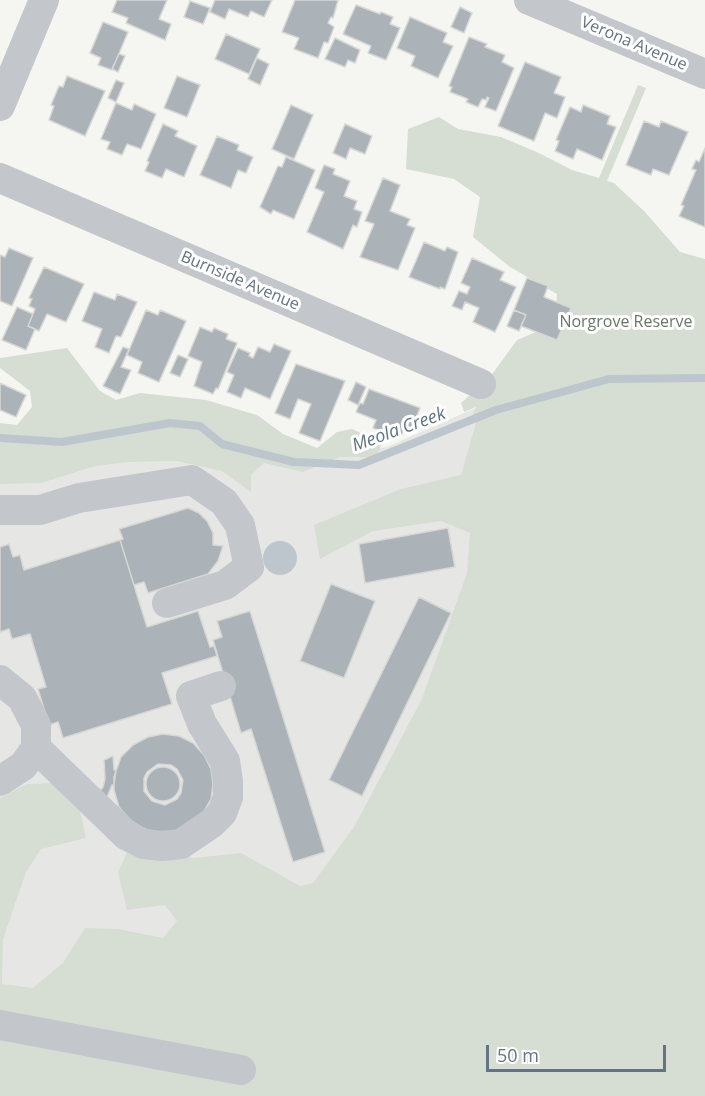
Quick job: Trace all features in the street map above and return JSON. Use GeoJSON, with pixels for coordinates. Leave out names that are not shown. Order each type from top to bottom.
{"type":"FeatureCollection","features":[{"type":"Feature","properties":{"kind":"street"},"geometry":{"type":"LineString","coordinates":[[0,106],[44,0]]}},
{"type":"Feature","properties":{"kind":"street","name":"Verona Avenue"},"geometry":{"type":"LineString","coordinates":[[530,0],[705,74]]}},
{"type":"Feature","properties":{"kind":"street","name":"Burnside Avenue"},"geometry":{"type":"LineString","coordinates":[[0,178],[481,384]]}},
{"type":"Feature","properties":{"kind":"street"},"geometry":{"type":"LineString","coordinates":[[0,510],[40,510],[79,498],[192,480],[224,502],[240,525],[249,567],[225,585],[167,603]]}},
{"type":"Feature","properties":{"kind":"street"},"geometry":{"type":"LineString","coordinates":[[0,680],[22,698],[36,725],[36,748],[22,766],[0,782]]}},
{"type":"Feature","properties":{"kind":"street"},"geometry":{"type":"LineString","coordinates":[[36,748],[126,835],[144,844],[162,846],[181,844],[212,823],[222,813],[228,797],[225,761],[202,724],[191,696],[221,686]]}},
{"type":"Feature","properties":{"kind":"street"},"geometry":{"type":"LineString","coordinates":[[0,1025],[241,1070]]}},
{"type":"Feature","properties":{"kind":"shaded area"},"geometry":{"type":"Polygon","coordinates":[[[498,398],[453,678],[245,1024],[0,984],[0,429],[321,456],[387,447],[498,398]]]}},
{"type":"Feature","properties":{"kind":"shaded area"},"geometry":{"type":"Polygon","coordinates":[[[280,541],[292,546],[297,558],[292,570],[280,575],[268,570],[263,558],[268,546],[280,541]]]}},
{"type":"Feature","properties":{"kind":"green space","name":"Norgrove Reserve"},"geometry":{"type":"Polygon","coordinates":[[[638,85],[646,88],[607,181],[614,183],[644,211],[680,252],[705,259],[705,1096],[0,1096],[0,798],[27,784],[54,783],[80,810],[86,838],[41,849],[26,872],[3,939],[2,984],[33,988],[63,963],[85,928],[118,929],[163,938],[177,921],[165,905],[127,910],[118,872],[130,847],[193,858],[241,853],[300,886],[313,883],[354,827],[422,699],[467,573],[470,533],[441,521],[373,531],[320,559],[314,525],[401,489],[461,475],[476,423],[471,419],[476,407],[464,412],[461,403],[490,377],[517,340],[555,324],[557,294],[510,267],[473,237],[480,197],[454,179],[406,169],[408,129],[439,117],[458,129],[501,137],[572,170],[599,178],[638,85]]]}},
{"type":"Feature","properties":{"kind":"green space"},"geometry":{"type":"Polygon","coordinates":[[[67,348],[100,391],[116,400],[140,393],[206,400],[257,415],[283,434],[317,448],[337,432],[352,429],[382,443],[376,457],[340,457],[303,472],[264,463],[251,475],[251,492],[222,471],[177,461],[129,462],[95,466],[41,483],[0,484],[0,423],[17,425],[32,407],[30,391],[0,368],[0,358],[67,348]]]}},
{"type":"Feature","properties":{"kind":"building"},"geometry":{"type":"Polygon","coordinates":[[[117,0],[167,0],[159,19],[171,24],[165,40],[126,23],[128,18],[112,12],[117,0]]]}},
{"type":"Feature","properties":{"kind":"building"},"geometry":{"type":"Polygon","coordinates":[[[215,0],[272,0],[264,17],[251,11],[248,17],[229,9],[225,19],[210,12],[215,0]]]}},
{"type":"Feature","properties":{"kind":"building"},"geometry":{"type":"Polygon","coordinates":[[[295,0],[338,0],[333,18],[331,17],[328,23],[334,27],[328,43],[324,42],[318,58],[294,49],[299,38],[282,32],[295,0]]]}},
{"type":"Feature","properties":{"kind":"building"},"geometry":{"type":"Polygon","coordinates":[[[190,1],[210,8],[203,24],[184,17],[190,1]]]}},
{"type":"Feature","properties":{"kind":"building"},"geometry":{"type":"Polygon","coordinates":[[[356,5],[393,17],[390,24],[400,28],[386,60],[368,53],[371,46],[343,34],[356,5]]]}},
{"type":"Feature","properties":{"kind":"building"},"geometry":{"type":"Polygon","coordinates":[[[460,7],[472,13],[464,33],[451,27],[460,7]]]}},
{"type":"Feature","properties":{"kind":"building"},"geometry":{"type":"Polygon","coordinates":[[[410,17],[447,33],[443,42],[453,46],[438,78],[411,66],[415,56],[397,48],[410,17]]]}},
{"type":"Feature","properties":{"kind":"building"},"geometry":{"type":"Polygon","coordinates":[[[103,22],[128,32],[112,70],[98,65],[101,58],[90,53],[103,22]]]}},
{"type":"Feature","properties":{"kind":"building"},"geometry":{"type":"Polygon","coordinates":[[[226,34],[260,49],[249,74],[215,59],[226,34]]]}},
{"type":"Feature","properties":{"kind":"building"},"geometry":{"type":"Polygon","coordinates":[[[469,37],[505,55],[502,62],[514,68],[496,111],[485,107],[489,98],[487,97],[486,100],[482,99],[478,107],[466,102],[468,99],[450,92],[452,87],[449,86],[469,37]]]}},
{"type":"Feature","properties":{"kind":"building"},"geometry":{"type":"Polygon","coordinates":[[[335,38],[360,50],[355,63],[348,60],[345,67],[325,59],[335,38]]]}},
{"type":"Feature","properties":{"kind":"building"},"geometry":{"type":"Polygon","coordinates":[[[119,54],[125,56],[118,72],[112,69],[119,54]]]}},
{"type":"Feature","properties":{"kind":"building"},"geometry":{"type":"Polygon","coordinates":[[[257,58],[269,64],[260,85],[248,79],[257,58]]]}},
{"type":"Feature","properties":{"kind":"building"},"geometry":{"type":"Polygon","coordinates":[[[525,62],[561,77],[554,93],[565,97],[557,118],[545,113],[534,141],[498,126],[525,62]]]}},
{"type":"Feature","properties":{"kind":"building"},"geometry":{"type":"Polygon","coordinates":[[[67,76],[105,91],[85,136],[49,120],[54,106],[51,105],[59,86],[63,87],[67,76]]]}},
{"type":"Feature","properties":{"kind":"building"},"geometry":{"type":"Polygon","coordinates":[[[177,76],[200,85],[187,117],[164,108],[177,76]]]}},
{"type":"Feature","properties":{"kind":"building"},"geometry":{"type":"Polygon","coordinates":[[[116,80],[124,83],[116,102],[108,98],[116,80]]]}},
{"type":"Feature","properties":{"kind":"building"},"geometry":{"type":"Polygon","coordinates":[[[116,103],[132,110],[134,104],[156,114],[141,149],[127,144],[122,155],[107,149],[110,142],[101,139],[116,103]]]}},
{"type":"Feature","properties":{"kind":"building"},"geometry":{"type":"Polygon","coordinates":[[[291,105],[313,115],[294,159],[272,149],[291,105]]]}},
{"type":"Feature","properties":{"kind":"building"},"geometry":{"type":"Polygon","coordinates":[[[583,105],[610,116],[607,124],[616,127],[602,160],[577,149],[573,159],[555,151],[559,141],[556,140],[570,107],[581,112],[583,105]]]}},
{"type":"Feature","properties":{"kind":"building"},"geometry":{"type":"Polygon","coordinates":[[[644,121],[659,127],[661,121],[688,132],[669,175],[653,169],[651,175],[626,165],[644,121]]]}},
{"type":"Feature","properties":{"kind":"building"},"geometry":{"type":"Polygon","coordinates":[[[163,124],[178,131],[175,136],[197,146],[184,177],[166,169],[162,178],[145,171],[163,124]]]}},
{"type":"Feature","properties":{"kind":"building"},"geometry":{"type":"Polygon","coordinates":[[[345,124],[372,136],[365,154],[350,148],[346,159],[333,153],[345,124]]]}},
{"type":"Feature","properties":{"kind":"building"},"geometry":{"type":"Polygon","coordinates":[[[217,136],[239,145],[237,150],[253,157],[246,173],[238,170],[231,188],[200,175],[217,136]]]}},
{"type":"Feature","properties":{"kind":"building"},"geometry":{"type":"Polygon","coordinates":[[[705,148],[705,227],[679,216],[684,206],[681,205],[696,170],[692,169],[696,160],[699,162],[705,148]]]}},
{"type":"Feature","properties":{"kind":"building"},"geometry":{"type":"Polygon","coordinates":[[[286,157],[315,170],[294,219],[273,210],[271,214],[260,207],[278,166],[282,167],[286,157]]]}},
{"type":"Feature","properties":{"kind":"building"},"geometry":{"type":"Polygon","coordinates":[[[324,165],[335,169],[333,174],[350,181],[344,196],[357,201],[354,209],[362,212],[357,227],[353,225],[343,249],[307,232],[324,192],[315,188],[324,165]]]}},
{"type":"Feature","properties":{"kind":"building"},"geometry":{"type":"Polygon","coordinates":[[[383,178],[400,185],[390,211],[410,219],[407,225],[415,228],[398,270],[360,257],[374,224],[365,221],[383,178]]]}},
{"type":"Feature","properties":{"kind":"building"},"geometry":{"type":"Polygon","coordinates":[[[424,242],[445,251],[447,247],[458,252],[445,289],[409,277],[424,242]]]}},
{"type":"Feature","properties":{"kind":"building"},"geometry":{"type":"Polygon","coordinates":[[[9,248],[33,258],[12,306],[0,301],[0,255],[5,257],[9,248]]]}},
{"type":"Feature","properties":{"kind":"building"},"geometry":{"type":"Polygon","coordinates":[[[472,258],[504,272],[500,280],[516,287],[495,332],[473,322],[479,308],[465,302],[462,310],[452,306],[459,291],[467,294],[470,287],[461,283],[472,258]]]}},
{"type":"Feature","properties":{"kind":"building"},"geometry":{"type":"Polygon","coordinates":[[[44,267],[84,284],[66,322],[47,314],[39,331],[28,326],[35,309],[29,306],[32,299],[29,298],[44,267]]]}},
{"type":"Feature","properties":{"kind":"building"},"geometry":{"type":"Polygon","coordinates":[[[527,278],[548,286],[544,297],[571,308],[557,340],[521,326],[526,315],[514,310],[527,278]]]}},
{"type":"Feature","properties":{"kind":"building"},"geometry":{"type":"Polygon","coordinates":[[[94,292],[115,300],[117,294],[137,302],[121,337],[116,336],[109,353],[95,347],[102,329],[82,321],[94,292]]]}},
{"type":"Feature","properties":{"kind":"building"},"geometry":{"type":"Polygon","coordinates":[[[17,307],[33,314],[28,326],[35,329],[26,350],[2,340],[17,307]]]}},
{"type":"Feature","properties":{"kind":"building"},"geometry":{"type":"Polygon","coordinates":[[[146,310],[158,315],[160,310],[186,321],[159,382],[138,373],[142,362],[127,355],[146,310]]]}},
{"type":"Feature","properties":{"kind":"building"},"geometry":{"type":"Polygon","coordinates":[[[514,310],[526,315],[519,331],[507,326],[514,310]]]}},
{"type":"Feature","properties":{"kind":"building"},"geometry":{"type":"Polygon","coordinates":[[[200,327],[212,332],[214,328],[228,334],[226,339],[237,343],[218,389],[216,388],[213,394],[194,386],[202,362],[188,356],[200,327]]]}},
{"type":"Feature","properties":{"kind":"building"},"geometry":{"type":"Polygon","coordinates":[[[274,344],[291,351],[270,399],[245,388],[241,398],[227,392],[234,375],[227,372],[238,348],[250,353],[249,356],[253,358],[258,347],[270,352],[274,344]]]}},
{"type":"Feature","properties":{"kind":"building"},"geometry":{"type":"Polygon","coordinates":[[[123,347],[129,349],[121,367],[131,370],[120,394],[103,386],[123,347]]]}},
{"type":"Feature","properties":{"kind":"building"},"geometry":{"type":"Polygon","coordinates":[[[178,355],[188,359],[180,377],[170,373],[178,355]]]}},
{"type":"Feature","properties":{"kind":"building"},"geometry":{"type":"Polygon","coordinates":[[[296,364],[345,381],[320,441],[299,433],[311,404],[298,399],[290,419],[275,413],[296,364]]]}},
{"type":"Feature","properties":{"kind":"building"},"geometry":{"type":"Polygon","coordinates":[[[356,382],[366,387],[358,405],[348,400],[356,382]]]}},
{"type":"Feature","properties":{"kind":"building"},"geometry":{"type":"Polygon","coordinates":[[[0,383],[26,395],[16,417],[0,410],[0,383]]]}},
{"type":"Feature","properties":{"kind":"building"},"geometry":{"type":"Polygon","coordinates":[[[369,389],[420,408],[412,428],[406,426],[402,434],[393,430],[391,435],[373,428],[376,420],[356,412],[360,403],[363,404],[369,389]]]}},
{"type":"Feature","properties":{"kind":"building"},"geometry":{"type":"Polygon","coordinates":[[[188,508],[199,513],[207,521],[213,533],[213,545],[223,546],[218,561],[208,574],[148,593],[144,582],[134,585],[120,540],[123,539],[119,529],[188,508]]]}},
{"type":"Feature","properties":{"kind":"building"},"geometry":{"type":"Polygon","coordinates":[[[448,528],[455,567],[365,583],[359,544],[448,528]]]}},
{"type":"Feature","properties":{"kind":"building"},"geometry":{"type":"Polygon","coordinates":[[[120,540],[147,627],[198,611],[210,647],[214,646],[217,656],[162,673],[172,704],[63,738],[58,722],[49,725],[38,689],[46,687],[30,634],[12,639],[9,629],[0,632],[0,547],[9,544],[13,557],[20,555],[24,570],[120,540]]]}},
{"type":"Feature","properties":{"kind":"building"},"geometry":{"type":"Polygon","coordinates":[[[331,584],[375,601],[344,678],[300,661],[331,584]]]}},
{"type":"Feature","properties":{"kind":"building"},"geometry":{"type":"Polygon","coordinates":[[[419,597],[451,613],[362,796],[329,780],[419,597]]]}},
{"type":"Feature","properties":{"kind":"building"},"geometry":{"type":"Polygon","coordinates":[[[250,611],[325,852],[293,862],[251,729],[241,733],[213,640],[222,637],[217,621],[250,611]]]}},
{"type":"Feature","properties":{"kind":"building"},"geometry":{"type":"Polygon","coordinates":[[[163,734],[179,736],[193,743],[204,755],[211,769],[213,784],[211,799],[203,813],[178,831],[161,833],[144,829],[130,820],[119,807],[114,790],[114,777],[121,757],[133,745],[148,737],[163,734]],[[158,764],[147,772],[144,778],[144,791],[152,801],[165,805],[177,799],[181,793],[183,780],[177,769],[171,765],[158,764]]]}},
{"type":"Feature","properties":{"kind":"building"},"geometry":{"type":"Polygon","coordinates":[[[113,756],[114,770],[116,770],[114,785],[107,797],[100,791],[105,779],[104,760],[113,756]]]}},
{"type":"Feature","properties":{"kind":"building"},"geometry":{"type":"Polygon","coordinates":[[[163,767],[175,772],[180,784],[175,796],[163,801],[151,796],[146,784],[151,772],[163,767]]]}},
{"type":"Feature","properties":{"kind":"waterway","name":"Meola Creek"},"geometry":{"type":"LineString","coordinates":[[0,438],[62,442],[170,423],[200,426],[222,444],[294,462],[359,465],[496,410],[609,379],[705,378]]}}]}
